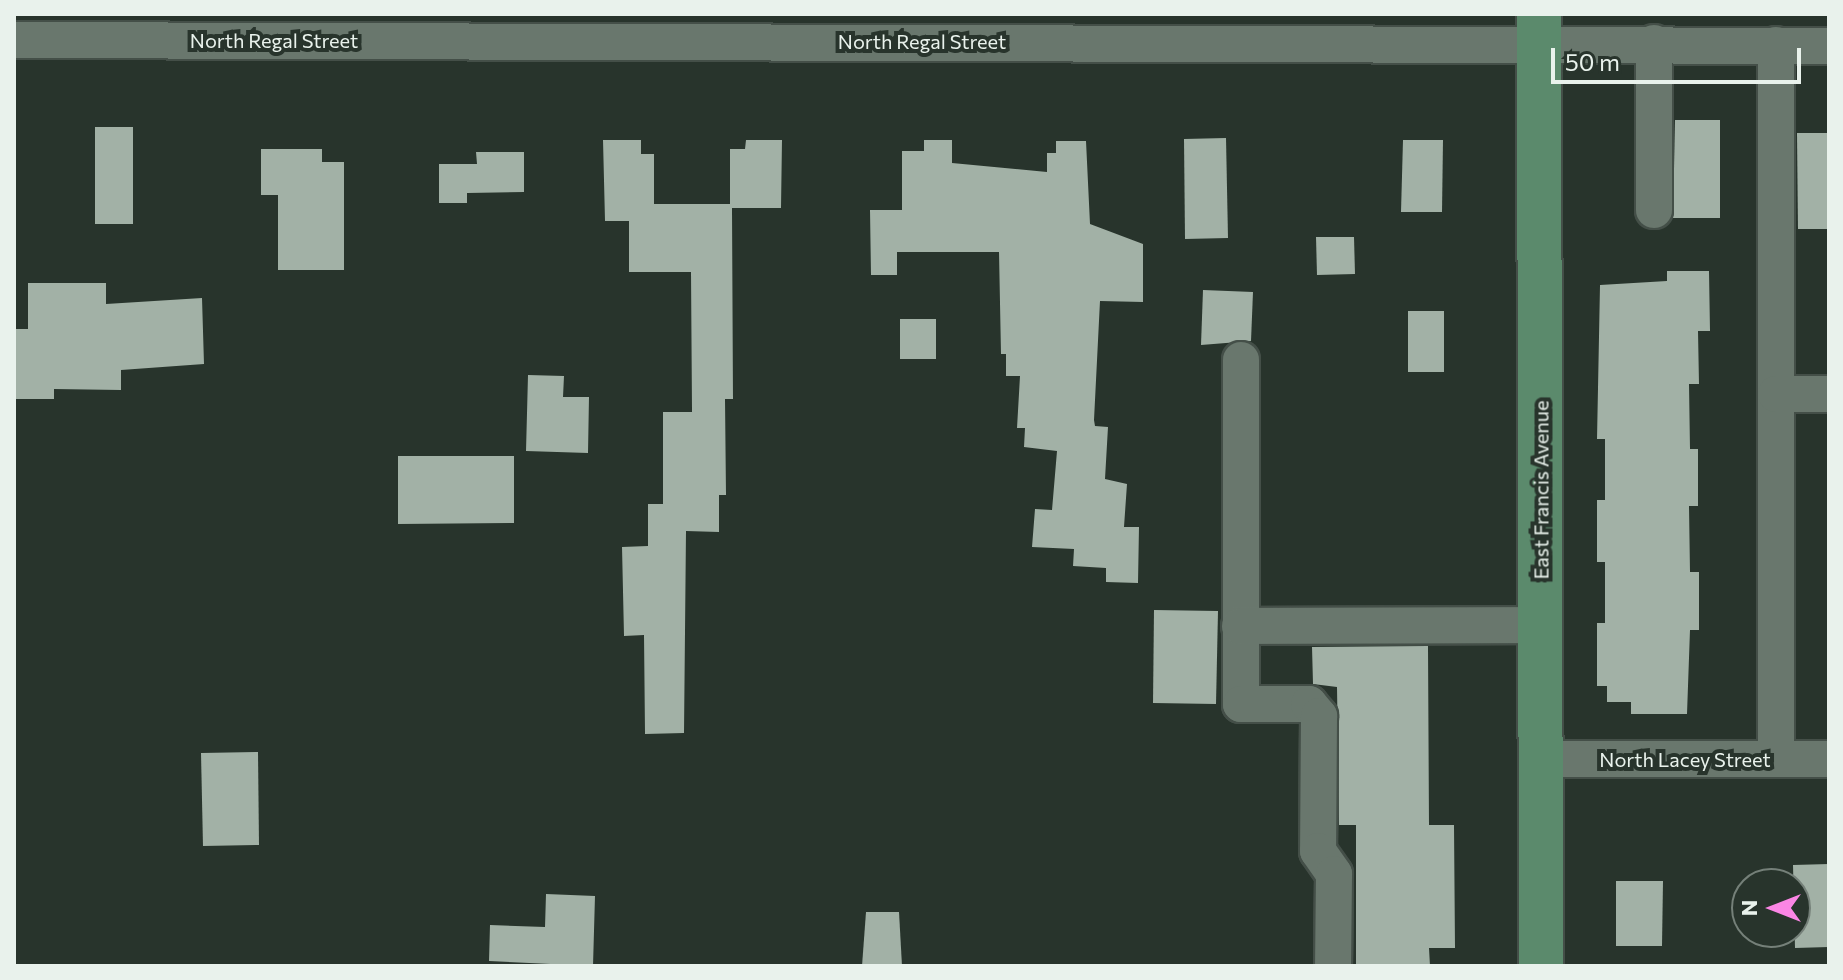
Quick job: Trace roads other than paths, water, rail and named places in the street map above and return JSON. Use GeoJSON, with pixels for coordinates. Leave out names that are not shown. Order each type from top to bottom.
{"type":"FeatureCollection","features":[{"type":"Feature","properties":{"kind":"main road","name":"East Francis Avenue"},"geometry":{"type":"LineString","coordinates":[[1539,28],[1541,966]]}},
{"type":"Feature","properties":{"kind":"street","name":"North Regal Street"},"geometry":{"type":"LineString","coordinates":[[14,40],[543,28],[1539,28],[1654,43],[1787,35],[1829,46]]}},
{"type":"Feature","properties":{"kind":"street"},"geometry":{"type":"LineString","coordinates":[[1776,759],[1776,394],[1787,35]]}},
{"type":"Feature","properties":{"kind":"street"},"geometry":{"type":"LineString","coordinates":[[1654,43],[1654,210]]}},
{"type":"Feature","properties":{"kind":"street"},"geometry":{"type":"LineString","coordinates":[[1241,360],[1241,704],[1309,704],[1319,716],[1318,851],[1334,874],[1333,966]]}},
{"type":"Feature","properties":{"kind":"street"},"geometry":{"type":"LineString","coordinates":[[1776,394],[1829,394]]}},
{"type":"Feature","properties":{"kind":"street"},"geometry":{"type":"LineString","coordinates":[[1240,626],[1541,625]]}},
{"type":"Feature","properties":{"kind":"street","name":"North Lacey Street"},"geometry":{"type":"LineString","coordinates":[[1541,759],[1829,759]]}}]}
